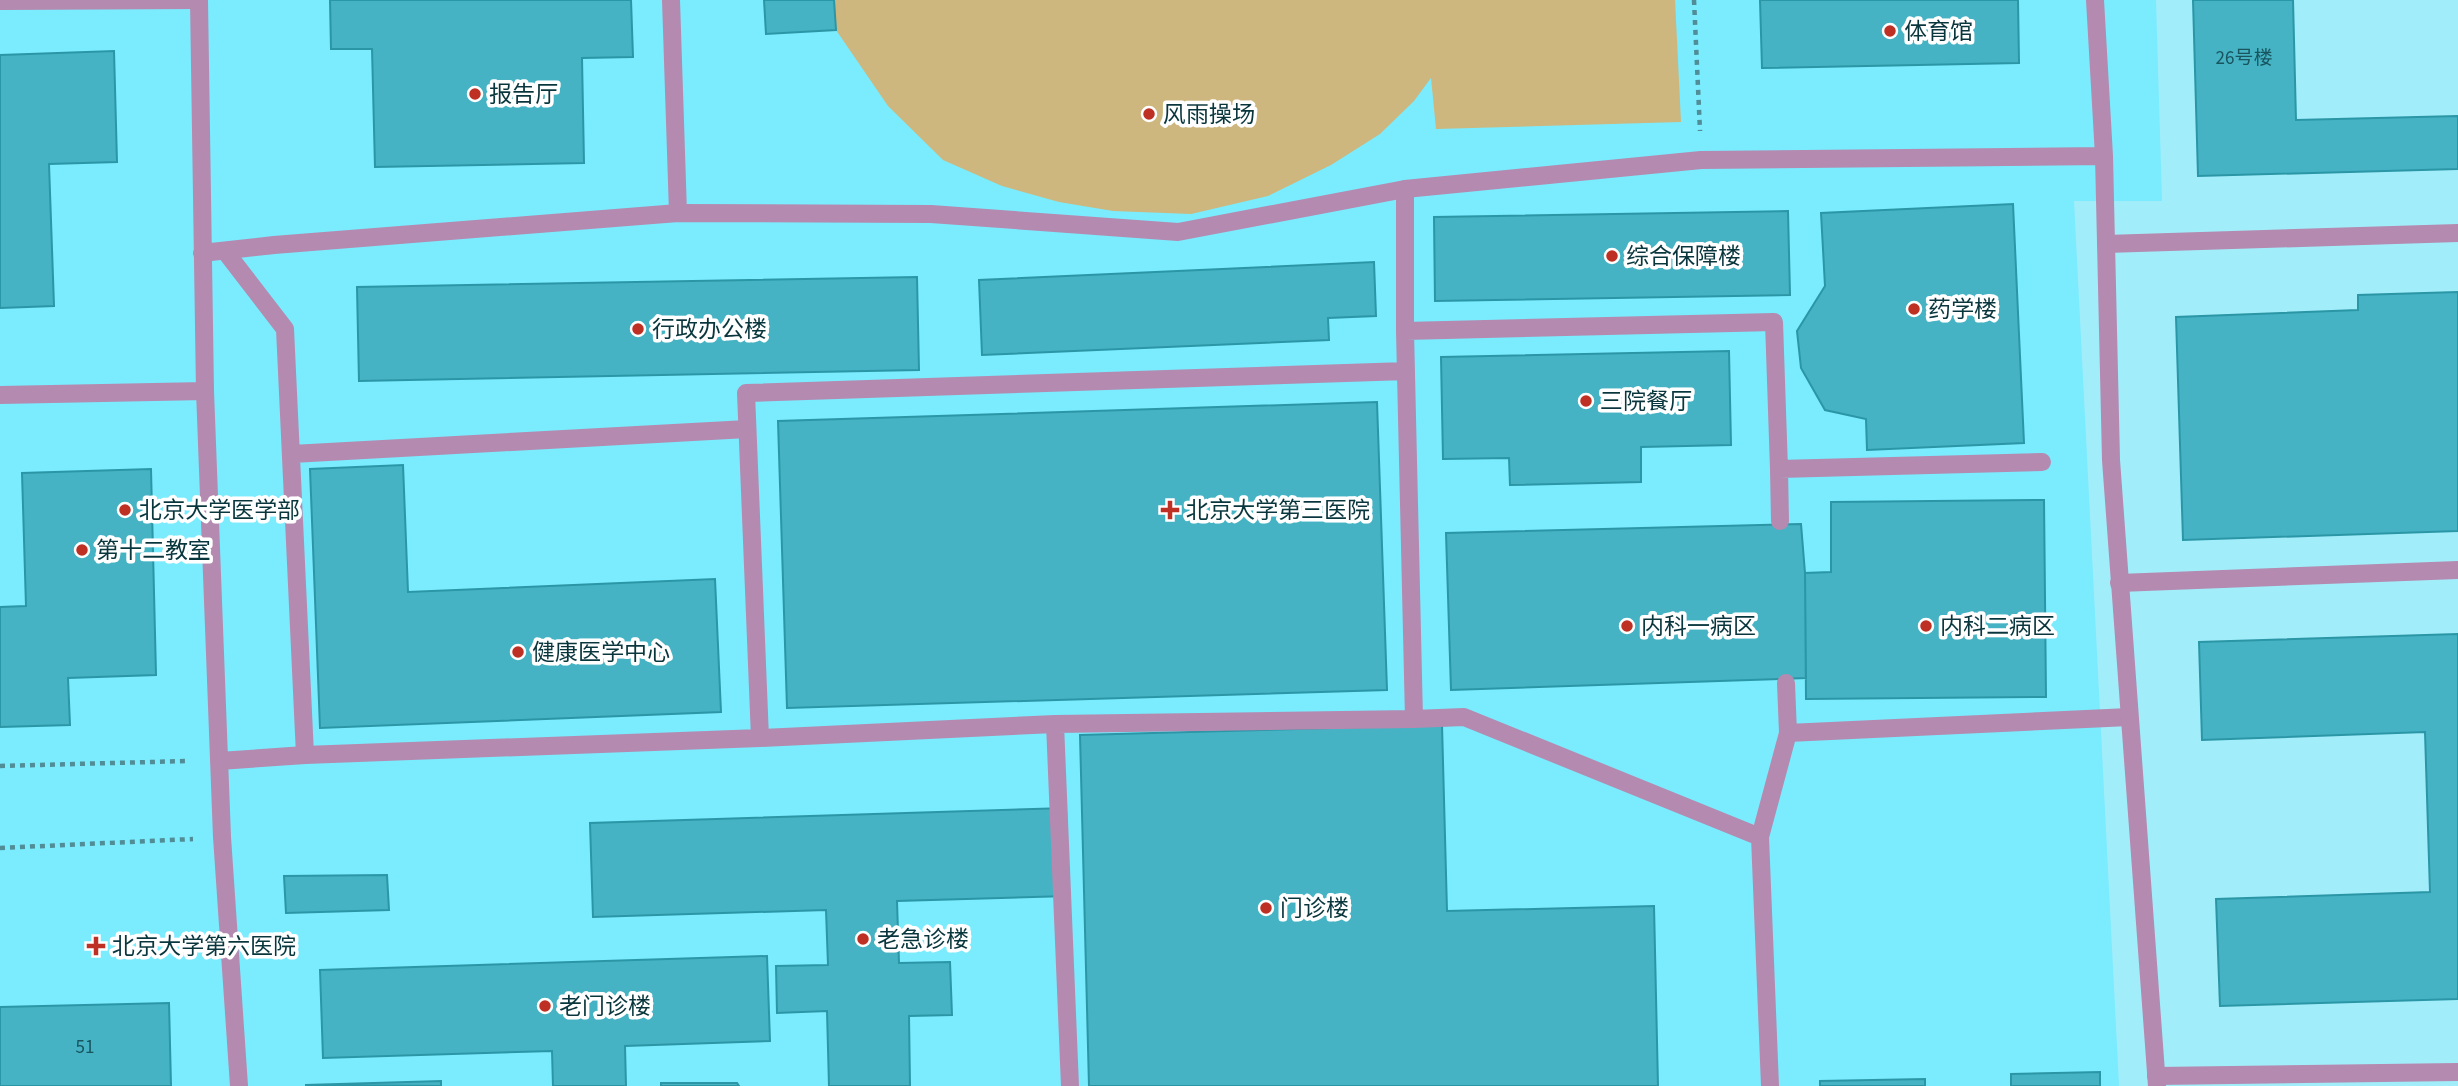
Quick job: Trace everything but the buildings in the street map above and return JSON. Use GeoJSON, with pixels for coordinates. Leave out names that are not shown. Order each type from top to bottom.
{"type":"FeatureCollection","features":[{"type":"Feature","properties":{"kind":"street"},"geometry":{"type":"LineString","coordinates":[[0,1],[199,0],[205,391],[222,837],[239,1086]]}},
{"type":"Feature","properties":{"kind":"street"},"geometry":{"type":"LineString","coordinates":[[671,0],[678,213]]}},
{"type":"Feature","properties":{"kind":"street"},"geometry":{"type":"LineString","coordinates":[[2095,0],[2104,156],[2112,460],[2119,583],[2157,1081],[2458,1072]]}},
{"type":"Feature","properties":{"kind":"street"},"geometry":{"type":"LineString","coordinates":[[202,253],[678,213],[931,214],[1178,232],[1405,189],[1701,160],[2104,156]]}},
{"type":"Feature","properties":{"kind":"street"},"geometry":{"type":"LineString","coordinates":[[1405,189],[1405,331],[1414,719]]}},
{"type":"Feature","properties":{"kind":"street"},"geometry":{"type":"LineString","coordinates":[[2105,244],[2458,233]]}},
{"type":"Feature","properties":{"kind":"street"},"geometry":{"type":"LineString","coordinates":[[225,250],[285,329],[305,755]]}},
{"type":"Feature","properties":{"kind":"street"},"geometry":{"type":"LineString","coordinates":[[1405,331],[1774,322],[1780,521]]}},
{"type":"Feature","properties":{"kind":"street"},"geometry":{"type":"LineString","coordinates":[[760,738],[746,393],[1406,371]]}},
{"type":"Feature","properties":{"kind":"street"},"geometry":{"type":"LineString","coordinates":[[0,395],[205,391]]}},
{"type":"Feature","properties":{"kind":"street"},"geometry":{"type":"LineString","coordinates":[[292,454],[747,429]]}},
{"type":"Feature","properties":{"kind":"street"},"geometry":{"type":"LineString","coordinates":[[1779,469],[2042,462]]}},
{"type":"Feature","properties":{"kind":"street"},"geometry":{"type":"LineString","coordinates":[[2119,583],[2458,570]]}},
{"type":"Feature","properties":{"kind":"street"},"geometry":{"type":"LineString","coordinates":[[1770,1086],[1760,837],[1788,733],[1786,683]]}},
{"type":"Feature","properties":{"kind":"street"},"geometry":{"type":"LineString","coordinates":[[219,761],[305,755],[1055,724],[1464,717],[1760,837]]}},
{"type":"Feature","properties":{"kind":"street"},"geometry":{"type":"LineString","coordinates":[[1788,733],[2129,717]]}},
{"type":"Feature","properties":{"kind":"street"},"geometry":{"type":"LineString","coordinates":[[1055,724],[1070,1086]]}},
{"type":"Feature","properties":{"kind":"path"},"geometry":{"type":"LineString","coordinates":[[1694,0],[1701,160]]}},
{"type":"Feature","properties":{"kind":"path"},"geometry":{"type":"LineString","coordinates":[[0,766],[219,761]]}},
{"type":"Feature","properties":{"kind":"path"},"geometry":{"type":"LineString","coordinates":[[0,848],[222,837]]}},
{"type":"Feature","properties":{"kind":"shaded area","name":"北京大学第三医院"},"geometry":{"type":"Polygon","coordinates":[[[0,0],[2156,0],[2162,201],[2074,201],[2119,1086],[0,1086],[0,0]]]}},
{"type":"Feature","properties":{"kind":"shaded area","name":"风雨操场"},"geometry":{"type":"Polygon","coordinates":[[[764,0],[1675,0],[1681,122],[1436,129],[1431,78],[1414,101],[1380,134],[1331,165],[1268,196],[1191,214],[1113,211],[1059,202],[1002,186],[943,160],[888,106],[836,30],[766,34],[764,0]]]}},
{"type":"Feature","properties":{"kind":"place","name":"体育馆"},"geometry":{"type":"Point","coordinates":[1890,31]}},
{"type":"Feature","properties":{"kind":"place","name":"报告厅"},"geometry":{"type":"Point","coordinates":[475,94]}},
{"type":"Feature","properties":{"kind":"place","name":"风雨操场"},"geometry":{"type":"Point","coordinates":[1149,114]}},
{"type":"Feature","properties":{"kind":"place","name":"综合保障楼"},"geometry":{"type":"Point","coordinates":[1612,256]}},
{"type":"Feature","properties":{"kind":"place","name":"药学楼"},"geometry":{"type":"Point","coordinates":[1914,309]}},
{"type":"Feature","properties":{"kind":"place","name":"行政办公楼"},"geometry":{"type":"Point","coordinates":[638,329]}},
{"type":"Feature","properties":{"kind":"place","name":"三院餐厅"},"geometry":{"type":"Point","coordinates":[1586,401]}},
{"type":"Feature","properties":{"kind":"place","name":"北京大学医学部"},"geometry":{"type":"Point","coordinates":[125,510]}},
{"type":"Feature","properties":{"kind":"place","name":"北京大学第三医院"},"geometry":{"type":"Point","coordinates":[1170,510]}},
{"type":"Feature","properties":{"kind":"place","name":"第十二教室"},"geometry":{"type":"Point","coordinates":[82,550]}},
{"type":"Feature","properties":{"kind":"place","name":"内科一病区"},"geometry":{"type":"Point","coordinates":[1627,626]}},
{"type":"Feature","properties":{"kind":"place","name":"内科二病区"},"geometry":{"type":"Point","coordinates":[1926,626]}},
{"type":"Feature","properties":{"kind":"place","name":"健康医学中心"},"geometry":{"type":"Point","coordinates":[518,652]}},
{"type":"Feature","properties":{"kind":"place","name":"门诊楼"},"geometry":{"type":"Point","coordinates":[1266,908]}},
{"type":"Feature","properties":{"kind":"place","name":"老急诊楼"},"geometry":{"type":"Point","coordinates":[863,939]}},
{"type":"Feature","properties":{"kind":"place","name":"北京大学第六医院"},"geometry":{"type":"Point","coordinates":[96,946]}},
{"type":"Feature","properties":{"kind":"place","name":"老门诊楼"},"geometry":{"type":"Point","coordinates":[545,1006]}}]}
